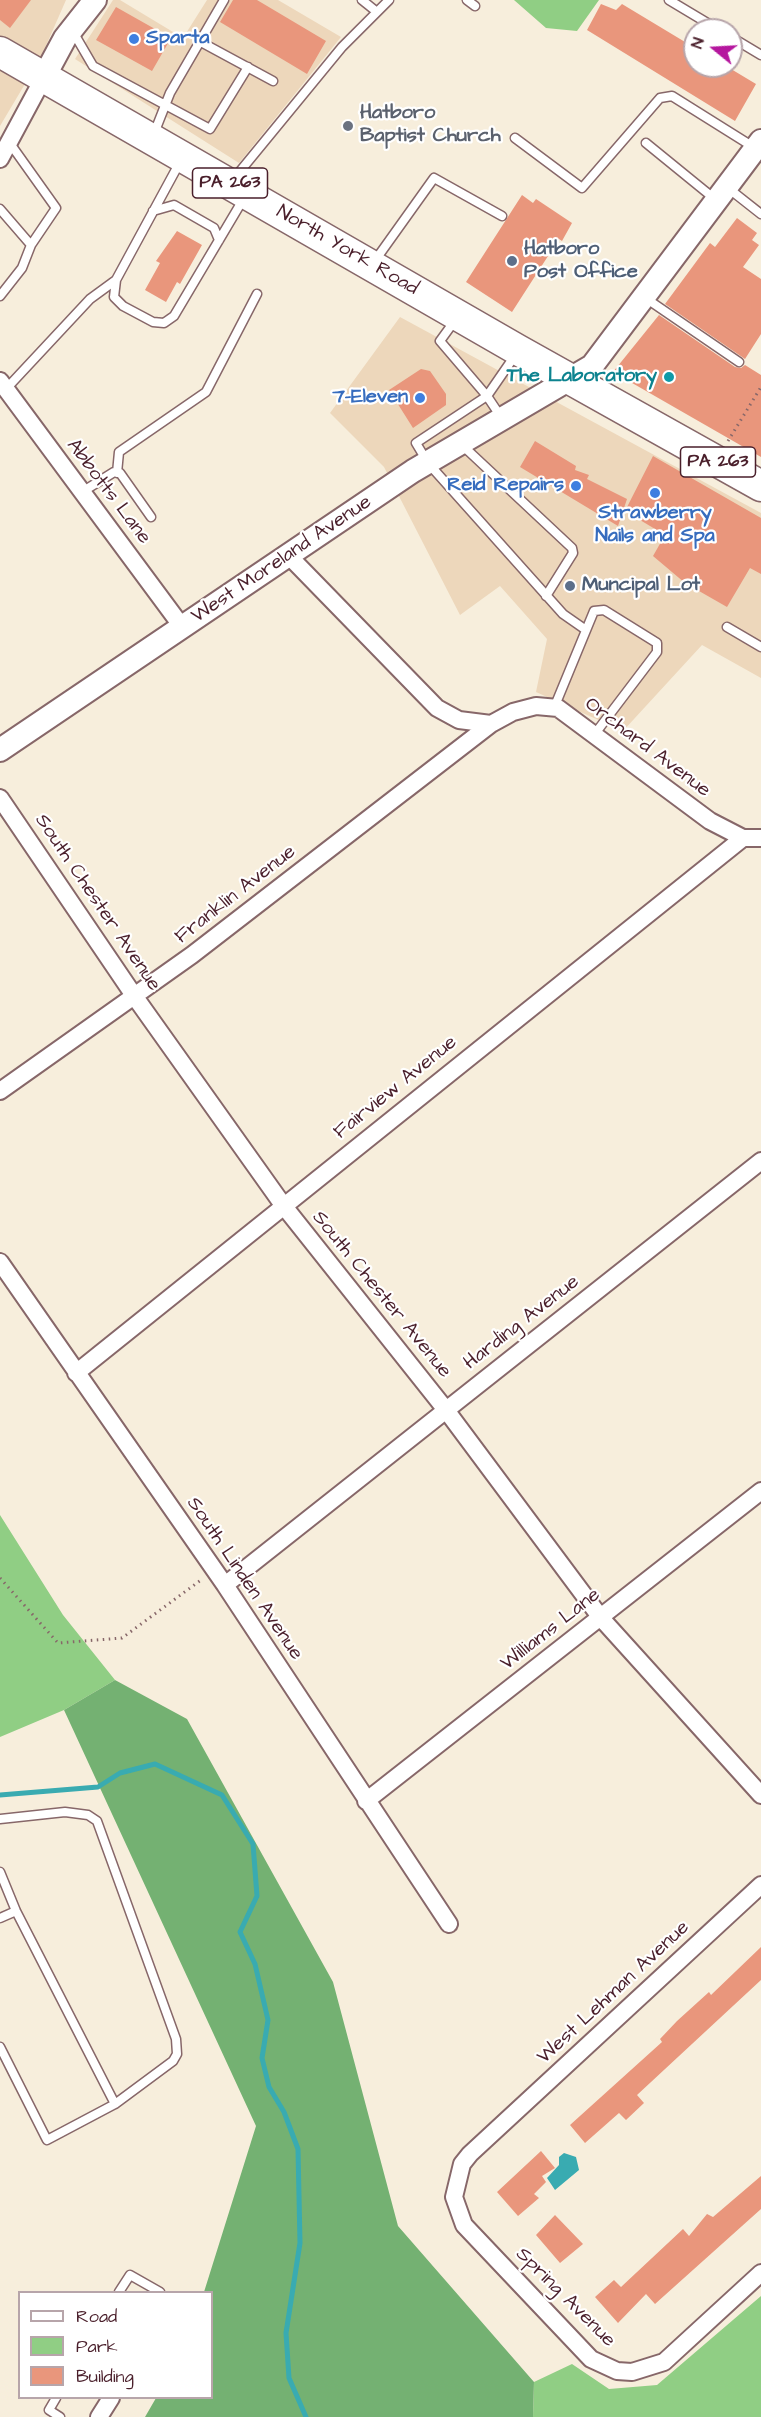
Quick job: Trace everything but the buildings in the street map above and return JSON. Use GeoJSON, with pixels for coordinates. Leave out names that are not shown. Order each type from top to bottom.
{"type":"FeatureCollection","features":[{"type":"Feature","properties":{"kind":"highway","name":"North York Road"},"geometry":{"type":"LineString","coordinates":[[0,52],[569,378]]}},
{"type":"Feature","properties":{"kind":"highway","name":"PA 263"},"geometry":{"type":"LineString","coordinates":[[569,378],[761,486]]}},
{"type":"Feature","properties":{"kind":"street"},"geometry":{"type":"LineString","coordinates":[[0,159],[72,29],[95,0]]}},
{"type":"Feature","properties":{"kind":"street","name":"West Moreland Avenue"},"geometry":{"type":"LineString","coordinates":[[0,750],[183,628],[287,554],[428,462],[592,366],[758,145]]}},
{"type":"Feature","properties":{"kind":"street","name":"Abbotts Lane"},"geometry":{"type":"LineString","coordinates":[[3,385],[183,628]]}},
{"type":"Feature","properties":{"kind":"street"},"geometry":{"type":"LineString","coordinates":[[287,554],[437,708],[459,720],[490,724]]}},
{"type":"Feature","properties":{"kind":"street","name":"Orchard Avenue"},"geometry":{"type":"LineString","coordinates":[[490,724],[513,712],[536,706],[554,708],[710,821],[743,838],[761,838]]}},
{"type":"Feature","properties":{"kind":"street","name":"Franklin Avenue"},"geometry":{"type":"LineString","coordinates":[[0,1090],[135,997],[490,724]]}},
{"type":"Feature","properties":{"kind":"street","name":"South Chester Avenue"},"geometry":{"type":"LineString","coordinates":[[0,798],[135,997],[283,1205],[446,1410],[601,1618],[761,1795]]}},
{"type":"Feature","properties":{"kind":"street","name":"Fairview Avenue"},"geometry":{"type":"LineString","coordinates":[[76,1372],[743,838]]}},
{"type":"Feature","properties":{"kind":"street","name":"Harding Avenue"},"geometry":{"type":"LineString","coordinates":[[225,1585],[761,1161]]}},
{"type":"Feature","properties":{"kind":"street","name":"South Linden Avenue"},"geometry":{"type":"LineString","coordinates":[[0,1262],[225,1585],[449,1924]]}},
{"type":"Feature","properties":{"kind":"street","name":"Williams Lane"},"geometry":{"type":"LineString","coordinates":[[366,1801],[761,1491]]}},
{"type":"Feature","properties":{"kind":"street","name":"West Lehman Avenue"},"geometry":{"type":"LineString","coordinates":[[496,2132],[761,1885]]}},
{"type":"Feature","properties":{"kind":"street","name":"Spring Avenue"},"geometry":{"type":"LineString","coordinates":[[496,2132],[462,2164],[454,2196],[464,2225],[591,2359],[604,2367],[632,2372],[664,2362],[761,2273]]}},
{"type":"Feature","properties":{"kind":"street"},"geometry":{"type":"LineString","coordinates":[[99,2417],[110,2399]]}},
{"type":"Feature","properties":{"kind":"lane"},"geometry":{"type":"LineString","coordinates":[[152,139],[165,105],[224,0]]}},
{"type":"Feature","properties":{"kind":"lane"},"geometry":{"type":"LineString","coordinates":[[362,0],[377,12]]}},
{"type":"Feature","properties":{"kind":"lane"},"geometry":{"type":"LineString","coordinates":[[183,156],[116,280],[114,297],[123,306],[153,322],[164,322],[174,316],[219,240],[238,188],[342,47],[389,0]]}},
{"type":"Feature","properties":{"kind":"lane"},"geometry":{"type":"LineString","coordinates":[[467,0],[475,6]]}},
{"type":"Feature","properties":{"kind":"lane"},"geometry":{"type":"LineString","coordinates":[[669,0],[699,18]]}},
{"type":"Feature","properties":{"kind":"lane"},"geometry":{"type":"LineString","coordinates":[[72,29],[93,66],[210,129],[248,67]]}},
{"type":"Feature","properties":{"kind":"lane"},"geometry":{"type":"LineString","coordinates":[[199,41],[273,81]]}},
{"type":"Feature","properties":{"kind":"lane"},"geometry":{"type":"LineString","coordinates":[[743,44],[761,55]]}},
{"type":"Feature","properties":{"kind":"lane"},"geometry":{"type":"LineString","coordinates":[[514,138],[582,188],[660,98],[672,96],[758,145]]}},
{"type":"Feature","properties":{"kind":"lane"},"geometry":{"type":"LineString","coordinates":[[0,296],[22,268],[31,244],[56,208],[9,142]]}},
{"type":"Feature","properties":{"kind":"lane"},"geometry":{"type":"LineString","coordinates":[[646,143],[721,194],[761,214]]}},
{"type":"Feature","properties":{"kind":"lane"},"geometry":{"type":"LineString","coordinates":[[372,265],[434,178],[502,216]]}},
{"type":"Feature","properties":{"kind":"lane"},"geometry":{"type":"LineString","coordinates":[[153,211],[174,205],[214,228],[219,240]]}},
{"type":"Feature","properties":{"kind":"lane"},"geometry":{"type":"LineString","coordinates":[[0,209],[31,244]]}},
{"type":"Feature","properties":{"kind":"lane"},"geometry":{"type":"LineString","coordinates":[[3,385],[90,299],[116,280]]}},
{"type":"Feature","properties":{"kind":"lane"},"geometry":{"type":"LineString","coordinates":[[151,517],[117,473],[119,452],[206,392],[257,294]]}},
{"type":"Feature","properties":{"kind":"lane"},"geometry":{"type":"LineString","coordinates":[[644,297],[739,362]]}},
{"type":"Feature","properties":{"kind":"lane"},"geometry":{"type":"LineString","coordinates":[[458,316],[440,340],[487,396],[502,418]]}},
{"type":"Feature","properties":{"kind":"lane"},"geometry":{"type":"LineString","coordinates":[[518,350],[487,396],[417,443],[428,462],[563,615],[586,630]]}},
{"type":"Feature","properties":{"kind":"lane"},"geometry":{"type":"LineString","coordinates":[[460,443],[572,548],[573,553],[546,596]]}},
{"type":"Feature","properties":{"kind":"lane"},"geometry":{"type":"LineString","coordinates":[[82,492],[117,473]]}},
{"type":"Feature","properties":{"kind":"lane"},"geometry":{"type":"LineString","coordinates":[[554,708],[594,611],[599,609],[657,643],[657,652],[594,735]]}},
{"type":"Feature","properties":{"kind":"lane"},"geometry":{"type":"LineString","coordinates":[[727,627],[761,647]]}},
{"type":"Feature","properties":{"kind":"lane"},"geometry":{"type":"LineString","coordinates":[[0,1819],[65,1812],[88,1815],[97,1821],[176,2039],[177,2054],[173,2061],[115,2104],[48,2140],[0,2047]]}},
{"type":"Feature","properties":{"kind":"lane"},"geometry":{"type":"LineString","coordinates":[[0,1872],[16,1911],[115,2104]]}},
{"type":"Feature","properties":{"kind":"lane"},"geometry":{"type":"LineString","coordinates":[[0,1918],[16,1911]]}},
{"type":"Feature","properties":{"kind":"lane"},"geometry":{"type":"LineString","coordinates":[[120,2291],[130,2275],[157,2291]]}},
{"type":"Feature","properties":{"kind":"lane"},"geometry":{"type":"LineString","coordinates":[[55,2399],[49,2410],[60,2417]]}},
{"type":"Feature","properties":{"kind":"path"},"geometry":{"type":"LineString","coordinates":[[727,443],[761,387]]}},
{"type":"Feature","properties":{"kind":"path"},"geometry":{"type":"LineString","coordinates":[[0,1578],[58,1643],[122,1638],[214,1570]]}},
{"type":"Feature","properties":{"kind":"shaded area"},"geometry":{"type":"Polygon","coordinates":[[[0,0],[66,0],[41,57],[0,126],[0,0]]]}},
{"type":"Feature","properties":{"kind":"shaded area"},"geometry":{"type":"Polygon","coordinates":[[[113,0],[120,0],[183,38],[207,0],[278,0],[341,37],[239,163],[75,59],[113,0]]]}},
{"type":"Feature","properties":{"kind":"shaded area"},"geometry":{"type":"Polygon","coordinates":[[[400,317],[761,513],[761,678],[702,645],[623,731],[536,692],[547,639],[500,586],[460,615],[384,467],[330,413],[400,317]]]}},
{"type":"Feature","properties":{"kind":"green space"},"geometry":{"type":"Polygon","coordinates":[[[514,0],[599,0],[577,31],[546,28],[514,0]]]}},
{"type":"Feature","properties":{"kind":"green space"},"geometry":{"type":"Polygon","coordinates":[[[0,1515],[63,1615],[115,1680],[64,1710],[0,1737],[0,1515]]]}},
{"type":"Feature","properties":{"kind":"green space"},"geometry":{"type":"Polygon","coordinates":[[[115,1680],[187,1719],[333,1982],[398,2226],[534,2382],[533,2417],[145,2417],[155,2399],[213,2399],[213,2291],[204,2291],[256,2126],[64,1710],[115,1680]]]}},
{"type":"Feature","properties":{"kind":"green space"},"geometry":{"type":"Polygon","coordinates":[[[761,2296],[761,2417],[533,2417],[534,2382],[572,2364],[609,2389],[657,2385],[761,2296]]]}},
{"type":"Feature","properties":{"kind":"water"},"geometry":{"type":"Polygon","coordinates":[[[564,2153],[576,2157],[579,2170],[555,2190],[547,2178],[559,2165],[559,2157],[564,2153]]]}},
{"type":"Feature","properties":{"kind":"waterway"},"geometry":{"type":"LineString","coordinates":[[0,1795],[98,1787],[120,1773],[155,1764],[222,1795],[253,1844],[257,1896],[240,1932],[255,1964],[268,2020],[262,2058],[269,2087],[284,2112],[298,2149],[300,2243],[286,2333],[289,2378],[306,2417]]}},
{"type":"Feature","properties":{"kind":"place","name":"Sparta"},"geometry":{"type":"Point","coordinates":[134,39]}},
{"type":"Feature","properties":{"kind":"place","name":"Hatboro Baptist Church"},"geometry":{"type":"Point","coordinates":[348,126]}},
{"type":"Feature","properties":{"kind":"place","name":"Hatboro Post Office"},"geometry":{"type":"Point","coordinates":[512,261]}},
{"type":"Feature","properties":{"kind":"place","name":"The Laboratory"},"geometry":{"type":"Point","coordinates":[669,377]}},
{"type":"Feature","properties":{"kind":"place","name":"7-Eleven"},"geometry":{"type":"Point","coordinates":[420,398]}},
{"type":"Feature","properties":{"kind":"place","name":"Reid Repairs"},"geometry":{"type":"Point","coordinates":[576,486]}},
{"type":"Feature","properties":{"kind":"place","name":"Strawberry Nails and Spa"},"geometry":{"type":"Point","coordinates":[655,493]}},
{"type":"Feature","properties":{"kind":"place","name":"Muncipal Lot"},"geometry":{"type":"Point","coordinates":[570,586]}}]}
